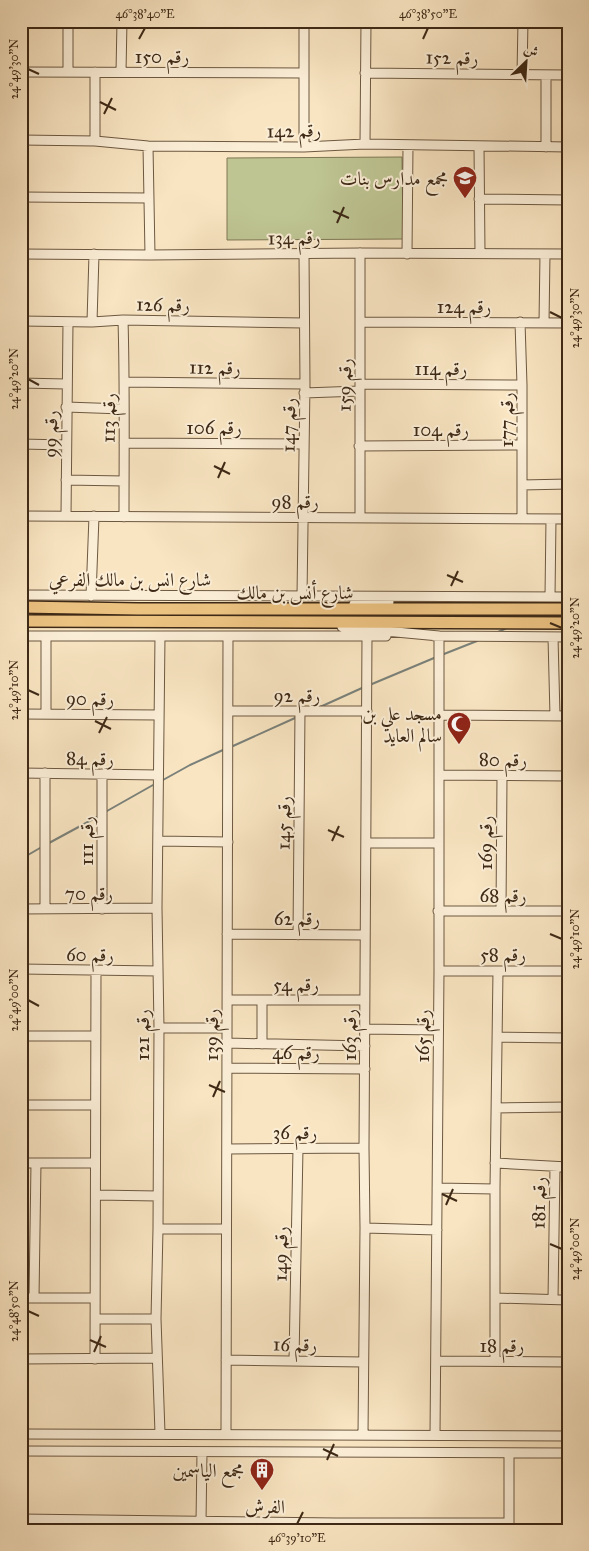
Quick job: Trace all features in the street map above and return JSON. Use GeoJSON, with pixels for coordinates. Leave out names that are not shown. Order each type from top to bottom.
{"type":"FeatureCollection","features":[{"type":"Feature","properties":{"kind":"main road","name":"شارع أنس بن مالك"},"geometry":{"type":"LineString","coordinates":[[21,607],[568,610]]}},
{"type":"Feature","properties":{"kind":"main road","name":"شارع أنس بن مالك"},"geometry":{"type":"LineString","coordinates":[[21,621],[124,623],[568,623]]}},
{"type":"Feature","properties":{"kind":"street"},"geometry":{"type":"LineString","coordinates":[[68,21],[68,72]]}},
{"type":"Feature","properties":{"kind":"street"},"geometry":{"type":"LineString","coordinates":[[121,72],[122,21]]}},
{"type":"Feature","properties":{"kind":"street"},"geometry":{"type":"LineString","coordinates":[[304,21],[304,147]]}},
{"type":"Feature","properties":{"kind":"street"},"geometry":{"type":"LineString","coordinates":[[365,144],[366,21]]}},
{"type":"Feature","properties":{"kind":"street"},"geometry":{"type":"LineString","coordinates":[[522,21],[522,74]]}},
{"type":"Feature","properties":{"kind":"street","name":"رقم 150"},"geometry":{"type":"LineString","coordinates":[[21,72],[304,73]]}},
{"type":"Feature","properties":{"kind":"street"},"geometry":{"type":"LineString","coordinates":[[95,72],[95,141]]}},
{"type":"Feature","properties":{"kind":"street","name":"رقم 152"},"geometry":{"type":"LineString","coordinates":[[366,73],[568,75]]}},
{"type":"Feature","properties":{"kind":"street"},"geometry":{"type":"LineString","coordinates":[[546,74],[546,147]]}},
{"type":"Feature","properties":{"kind":"street","name":"رقم 142"},"geometry":{"type":"LineString","coordinates":[[21,140],[95,141],[148,146],[304,147],[365,144],[568,147]]}},
{"type":"Feature","properties":{"kind":"street"},"geometry":{"type":"LineString","coordinates":[[407,254],[408,145]]}},
{"type":"Feature","properties":{"kind":"street"},"geometry":{"type":"LineString","coordinates":[[148,146],[150,255]]}},
{"type":"Feature","properties":{"kind":"street"},"geometry":{"type":"LineString","coordinates":[[479,146],[480,253]]}},
{"type":"Feature","properties":{"kind":"street"},"geometry":{"type":"LineString","coordinates":[[21,198],[150,198]]}},
{"type":"Feature","properties":{"kind":"street"},"geometry":{"type":"LineString","coordinates":[[479,199],[568,200]]}},
{"type":"Feature","properties":{"kind":"street","name":"رقم 147"},"geometry":{"type":"LineString","coordinates":[[302,596],[304,253]]}},
{"type":"Feature","properties":{"kind":"street","name":"رقم 159"},"geometry":{"type":"LineString","coordinates":[[360,253],[360,518]]}},
{"type":"Feature","properties":{"kind":"street","name":"رقم 134"},"geometry":{"type":"LineString","coordinates":[[21,254],[568,254]]}},
{"type":"Feature","properties":{"kind":"street"},"geometry":{"type":"LineString","coordinates":[[92,322],[94,254]]}},
{"type":"Feature","properties":{"kind":"street"},"geometry":{"type":"LineString","coordinates":[[544,322],[545,254]]}},
{"type":"Feature","properties":{"kind":"street","name":"رقم 126"},"geometry":{"type":"LineString","coordinates":[[21,321],[92,322],[123,320],[304,323]]}},
{"type":"Feature","properties":{"kind":"street","name":"رقم 113"},"geometry":{"type":"LineString","coordinates":[[123,320],[125,382],[124,517]]}},
{"type":"Feature","properties":{"kind":"street","name":"رقم 99"},"geometry":{"type":"LineString","coordinates":[[66,516],[68,322]]}},
{"type":"Feature","properties":{"kind":"street","name":"رقم 124"},"geometry":{"type":"LineString","coordinates":[[361,322],[568,323]]}},
{"type":"Feature","properties":{"kind":"street","name":"رقم 177"},"geometry":{"type":"LineString","coordinates":[[520,322],[522,518]]}},
{"type":"Feature","properties":{"kind":"street","name":"رقم 112"},"geometry":{"type":"LineString","coordinates":[[125,382],[360,388]]}},
{"type":"Feature","properties":{"kind":"street"},"geometry":{"type":"LineString","coordinates":[[21,383],[66,384]]}},
{"type":"Feature","properties":{"kind":"street","name":"رقم 114"},"geometry":{"type":"LineString","coordinates":[[360,388],[522,385]]}},
{"type":"Feature","properties":{"kind":"street"},"geometry":{"type":"LineString","coordinates":[[66,407],[124,409]]}},
{"type":"Feature","properties":{"kind":"street","name":"رقم 106"},"geometry":{"type":"LineString","coordinates":[[124,443],[304,444]]}},
{"type":"Feature","properties":{"kind":"street"},"geometry":{"type":"LineString","coordinates":[[21,444],[66,444]]}},
{"type":"Feature","properties":{"kind":"street","name":"رقم 104"},"geometry":{"type":"LineString","coordinates":[[360,446],[522,445]]}},
{"type":"Feature","properties":{"kind":"street"},"geometry":{"type":"LineString","coordinates":[[66,480],[124,481]]}},
{"type":"Feature","properties":{"kind":"street"},"geometry":{"type":"LineString","coordinates":[[522,485],[568,484]]}},
{"type":"Feature","properties":{"kind":"street","name":"رقم 98"},"geometry":{"type":"LineString","coordinates":[[21,516],[568,519]]}},
{"type":"Feature","properties":{"kind":"street"},"geometry":{"type":"LineString","coordinates":[[91,596],[94,516]]}},
{"type":"Feature","properties":{"kind":"street"},"geometry":{"type":"LineString","coordinates":[[550,518],[550,596]]}},
{"type":"Feature","properties":{"kind":"street","name":"شارع انس بن مالك الفرعي"},"geometry":{"type":"LineString","coordinates":[[21,595],[568,597]]}},
{"type":"Feature","properties":{"kind":"street"},"geometry":{"type":"LineString","coordinates":[[289,609],[461,596]]}},
{"type":"Feature","properties":{"kind":"street"},"geometry":{"type":"LineString","coordinates":[[298,623],[439,636]]}},
{"type":"Feature","properties":{"kind":"street"},"geometry":{"type":"LineString","coordinates":[[21,636],[568,637]]}},
{"type":"Feature","properties":{"kind":"street"},"geometry":{"type":"LineString","coordinates":[[46,636],[46,714]]}},
{"type":"Feature","properties":{"kind":"street","name":"رقم 121"},"geometry":{"type":"LineString","coordinates":[[160,636],[156,1319],[160,1433]]}},
{"type":"Feature","properties":{"kind":"street","name":"رقم 139"},"geometry":{"type":"LineString","coordinates":[[226,1434],[228,636]]}},
{"type":"Feature","properties":{"kind":"street","name":"رقم 163"},"geometry":{"type":"LineString","coordinates":[[362,1435],[365,1228],[367,636]]}},
{"type":"Feature","properties":{"kind":"street","name":"رقم 165"},"geometry":{"type":"LineString","coordinates":[[435,1435],[439,971],[439,636]]}},
{"type":"Feature","properties":{"kind":"street"},"geometry":{"type":"LineString","coordinates":[[553,637],[555,716]]}},
{"type":"Feature","properties":{"kind":"street","name":"رقم 92"},"geometry":{"type":"LineString","coordinates":[[228,711],[367,711]]}},
{"type":"Feature","properties":{"kind":"street","name":"رقم 145"},"geometry":{"type":"LineString","coordinates":[[298,935],[300,711]]}},
{"type":"Feature","properties":{"kind":"street","name":"رقم 90"},"geometry":{"type":"LineString","coordinates":[[21,714],[159,715]]}},
{"type":"Feature","properties":{"kind":"street"},"geometry":{"type":"LineString","coordinates":[[439,715],[568,716]]}},
{"type":"Feature","properties":{"kind":"street","name":"رقم 84"},"geometry":{"type":"LineString","coordinates":[[21,773],[158,774]]}},
{"type":"Feature","properties":{"kind":"street"},"geometry":{"type":"LineString","coordinates":[[44,773],[45,909]]}},
{"type":"Feature","properties":{"kind":"street","name":"رقم 111"},"geometry":{"type":"LineString","coordinates":[[102,774],[102,909]]}},
{"type":"Feature","properties":{"kind":"street","name":"رقم 80"},"geometry":{"type":"LineString","coordinates":[[439,775],[568,776]]}},
{"type":"Feature","properties":{"kind":"street","name":"رقم 169"},"geometry":{"type":"LineString","coordinates":[[501,911],[502,776]]}},
{"type":"Feature","properties":{"kind":"street"},"geometry":{"type":"LineString","coordinates":[[158,841],[228,842]]}},
{"type":"Feature","properties":{"kind":"street"},"geometry":{"type":"LineString","coordinates":[[366,843],[438,843]]}},
{"type":"Feature","properties":{"kind":"street","name":"رقم 70"},"geometry":{"type":"LineString","coordinates":[[21,909],[157,908]]}},
{"type":"Feature","properties":{"kind":"street","name":"رقم 68"},"geometry":{"type":"LineString","coordinates":[[438,912],[568,911]]}},
{"type":"Feature","properties":{"kind":"street","name":"رقم 62"},"geometry":{"type":"LineString","coordinates":[[228,934],[365,935]]}},
{"type":"Feature","properties":{"kind":"street","name":"رقم 60"},"geometry":{"type":"LineString","coordinates":[[21,969],[158,971]]}},
{"type":"Feature","properties":{"kind":"street"},"geometry":{"type":"LineString","coordinates":[[95,1359],[96,1195],[94,1163],[96,970]]}},
{"type":"Feature","properties":{"kind":"street"},"geometry":{"type":"LineString","coordinates":[[496,1361],[495,1189],[498,970]]}},
{"type":"Feature","properties":{"kind":"street","name":"رقم 58"},"geometry":{"type":"LineString","coordinates":[[439,971],[568,971]]}},
{"type":"Feature","properties":{"kind":"street","name":"رقم 54"},"geometry":{"type":"LineString","coordinates":[[227,1000],[365,1000]]}},
{"type":"Feature","properties":{"kind":"street"},"geometry":{"type":"LineString","coordinates":[[262,1000],[262,1044]]}},
{"type":"Feature","properties":{"kind":"street"},"geometry":{"type":"LineString","coordinates":[[159,1028],[227,1028]]}},
{"type":"Feature","properties":{"kind":"street"},"geometry":{"type":"LineString","coordinates":[[365,1029],[438,1030]]}},
{"type":"Feature","properties":{"kind":"street"},"geometry":{"type":"LineString","coordinates":[[21,1036],[96,1036]]}},
{"type":"Feature","properties":{"kind":"street"},"geometry":{"type":"LineString","coordinates":[[498,1037],[568,1038]]}},
{"type":"Feature","properties":{"kind":"street"},"geometry":{"type":"LineString","coordinates":[[227,1043],[365,1046]]}},
{"type":"Feature","properties":{"kind":"street","name":"رقم 46"},"geometry":{"type":"LineString","coordinates":[[227,1068],[365,1069]]}},
{"type":"Feature","properties":{"kind":"street"},"geometry":{"type":"LineString","coordinates":[[21,1105],[95,1105]]}},
{"type":"Feature","properties":{"kind":"street"},"geometry":{"type":"LineString","coordinates":[[496,1108],[568,1107]]}},
{"type":"Feature","properties":{"kind":"street","name":"رقم 149"},"geometry":{"type":"LineString","coordinates":[[294,1360],[298,1148]]}},
{"type":"Feature","properties":{"kind":"street","name":"رقم 36"},"geometry":{"type":"LineString","coordinates":[[227,1149],[364,1148]]}},
{"type":"Feature","properties":{"kind":"street"},"geometry":{"type":"LineString","coordinates":[[21,1162],[94,1163]]}},
{"type":"Feature","properties":{"kind":"street"},"geometry":{"type":"LineString","coordinates":[[34,1298],[36,1163]]}},
{"type":"Feature","properties":{"kind":"street"},"geometry":{"type":"LineString","coordinates":[[496,1164],[568,1167]]}},
{"type":"Feature","properties":{"kind":"street","name":"رقم 181"},"geometry":{"type":"LineString","coordinates":[[553,1299],[555,1167]]}},
{"type":"Feature","properties":{"kind":"street"},"geometry":{"type":"LineString","coordinates":[[437,1188],[495,1189]]}},
{"type":"Feature","properties":{"kind":"street"},"geometry":{"type":"LineString","coordinates":[[96,1195],[158,1196]]}},
{"type":"Feature","properties":{"kind":"street"},"geometry":{"type":"LineString","coordinates":[[365,1228],[437,1230]]}},
{"type":"Feature","properties":{"kind":"street"},"geometry":{"type":"LineString","coordinates":[[158,1229],[226,1229]]}},
{"type":"Feature","properties":{"kind":"street"},"geometry":{"type":"LineString","coordinates":[[21,1298],[95,1298]]}},
{"type":"Feature","properties":{"kind":"street"},"geometry":{"type":"LineString","coordinates":[[496,1298],[568,1300]]}},
{"type":"Feature","properties":{"kind":"street"},"geometry":{"type":"LineString","coordinates":[[95,1319],[156,1319]]}},
{"type":"Feature","properties":{"kind":"street"},"geometry":{"type":"LineString","coordinates":[[21,1359],[157,1358]]}},
{"type":"Feature","properties":{"kind":"street","name":"رقم 16"},"geometry":{"type":"LineString","coordinates":[[226,1360],[363,1362]]}},
{"type":"Feature","properties":{"kind":"street","name":"رقم 18"},"geometry":{"type":"LineString","coordinates":[[436,1361],[568,1362]]}},
{"type":"Feature","properties":{"kind":"street"},"geometry":{"type":"LineString","coordinates":[[21,1434],[160,1433],[568,1436]]}},
{"type":"Feature","properties":{"kind":"street"},"geometry":{"type":"LineString","coordinates":[[21,1451],[568,1453]]}},
{"type":"Feature","properties":{"kind":"street"},"geometry":{"type":"LineString","coordinates":[[201,1522],[202,1452]]}},
{"type":"Feature","properties":{"kind":"street"},"geometry":{"type":"LineString","coordinates":[[509,1453],[509,1526]]}},
{"type":"Feature","properties":{"kind":"street","name":"الفرش"},"geometry":{"type":"LineString","coordinates":[[21,1519],[201,1522],[218,1526],[509,1526]]}},
{"type":"Feature","properties":{"kind":"street"},"geometry":{"type":"LineString","coordinates":[[31,1530],[32,1520]]}},
{"type":"Feature","properties":{"kind":"green space"},"geometry":{"type":"Polygon","coordinates":[[[402,157],[403,239],[227,240],[227,158],[402,157]]]}},
{"type":"Feature","properties":{"kind":"waterway"},"geometry":{"type":"LineString","coordinates":[[498,632],[509,627]]}},
{"type":"Feature","properties":{"kind":"waterway"},"geometry":{"type":"LineString","coordinates":[[444,654],[477,641]]}},
{"type":"Feature","properties":{"kind":"waterway"},"geometry":{"type":"LineString","coordinates":[[372,684],[434,658]]}},
{"type":"Feature","properties":{"kind":"waterway"},"geometry":{"type":"LineString","coordinates":[[320,707],[362,688]]}},
{"type":"Feature","properties":{"kind":"waterway"},"geometry":{"type":"LineString","coordinates":[[233,746],[295,718]]}},
{"type":"Feature","properties":{"kind":"waterway"},"geometry":{"type":"LineString","coordinates":[[163,780],[223,750]]}},
{"type":"Feature","properties":{"kind":"waterway"},"geometry":{"type":"LineString","coordinates":[[107,811],[153,785]]}},
{"type":"Feature","properties":{"kind":"waterway"},"geometry":{"type":"LineString","coordinates":[[49,843],[97,817]]}},
{"type":"Feature","properties":{"kind":"waterway"},"geometry":{"type":"LineString","coordinates":[[21,859],[40,848]]}},
{"type":"Feature","properties":{"kind":"place","name":"مجمع مدارس بنات"},"geometry":{"type":"Point","coordinates":[465,199]}},
{"type":"Feature","properties":{"kind":"place","name":"مسجد علي بن سالم العايد"},"geometry":{"type":"Point","coordinates":[459,745]}},
{"type":"Feature","properties":{"kind":"place","name":"مجمع الياسمين"},"geometry":{"type":"Point","coordinates":[262,1491]}}]}
